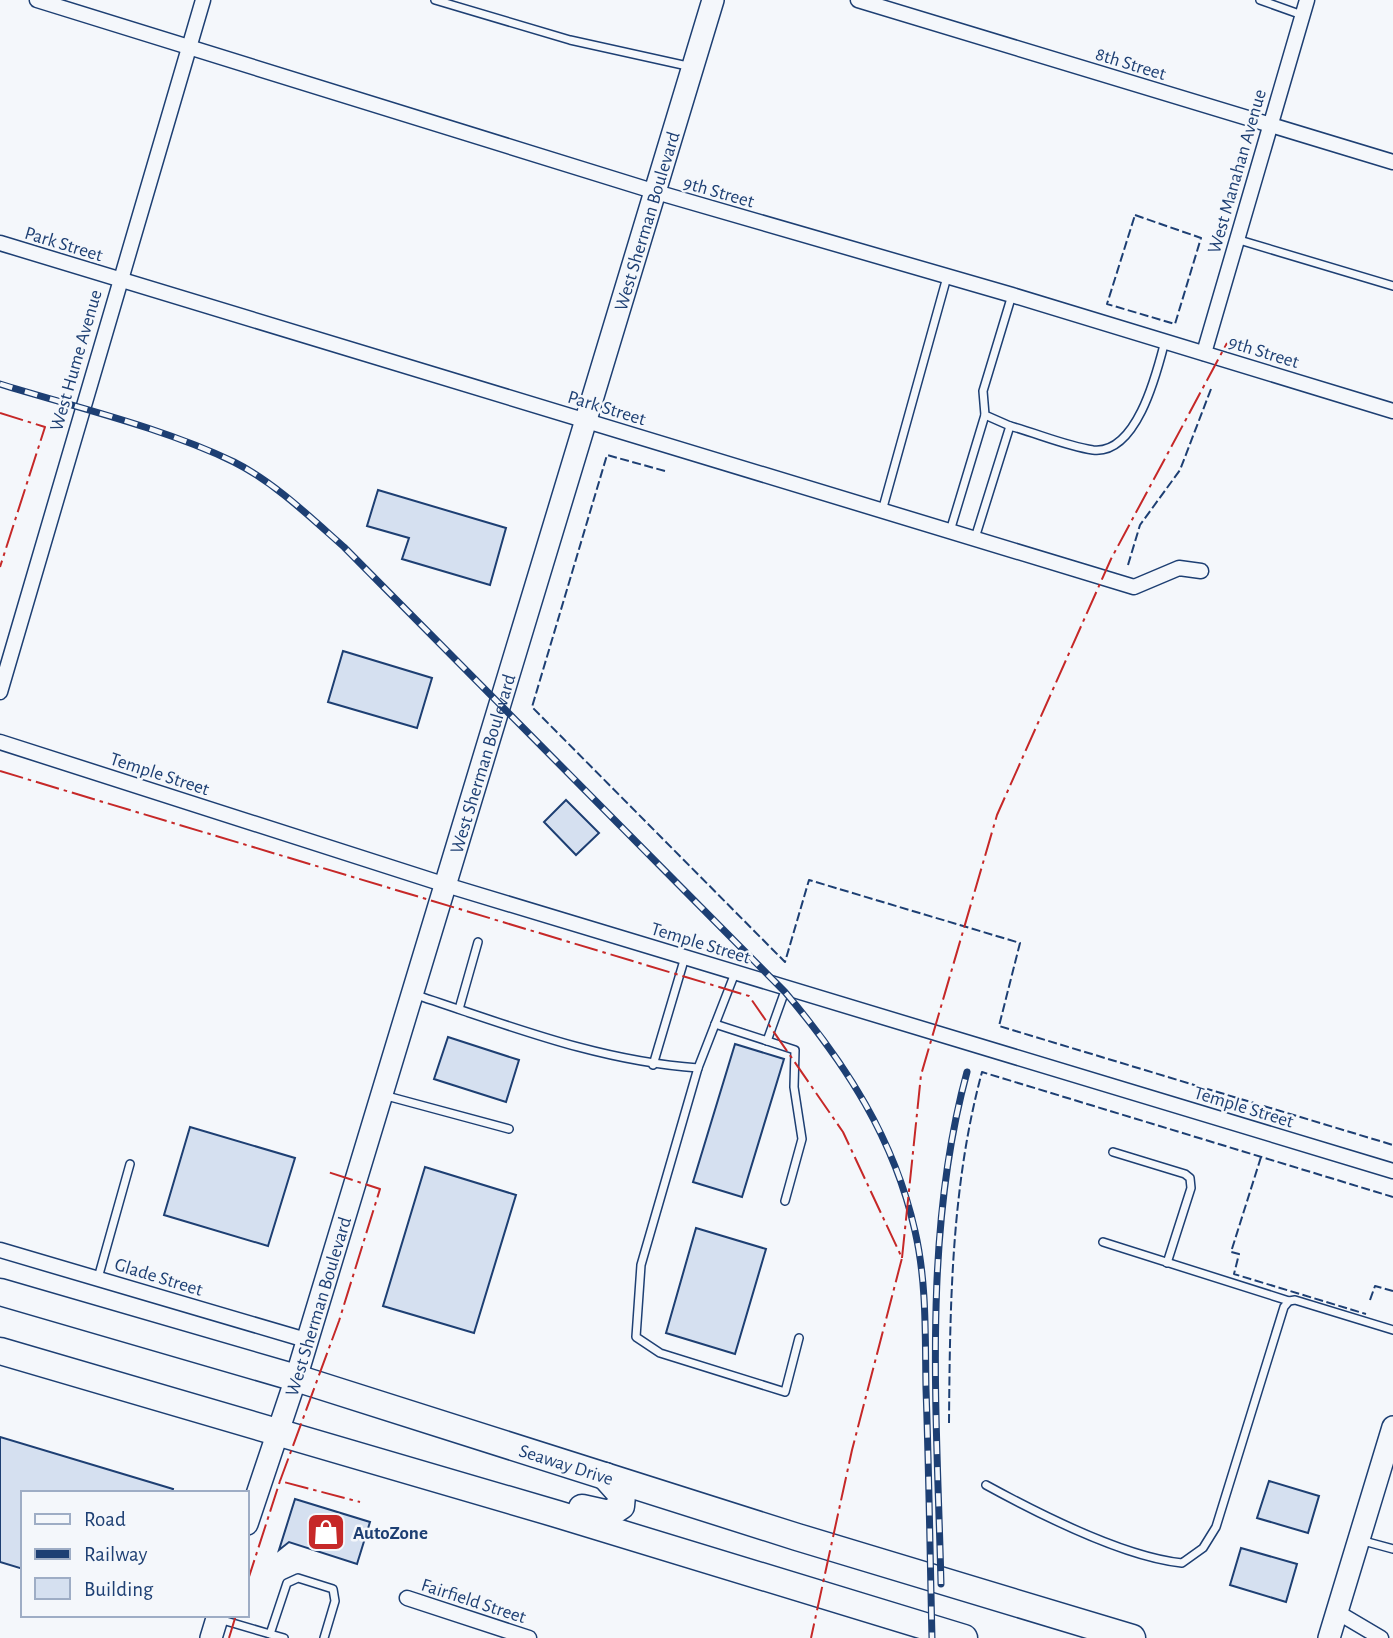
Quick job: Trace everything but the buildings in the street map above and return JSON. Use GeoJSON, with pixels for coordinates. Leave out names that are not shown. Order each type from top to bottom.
{"type":"FeatureCollection","features":[{"type":"Feature","properties":{"kind":"highway","name":"Seaway Drive"},"geometry":{"type":"LineString","coordinates":[[0,1292],[284,1375],[1132,1638]]}},
{"type":"Feature","properties":{"kind":"highway"},"geometry":{"type":"LineString","coordinates":[[0,1306],[233,1375],[284,1375]]}},
{"type":"Feature","properties":{"kind":"highway"},"geometry":{"type":"LineString","coordinates":[[0,1351],[568,1517],[964,1638]]}},
{"type":"Feature","properties":{"kind":"highway"},"geometry":{"type":"LineString","coordinates":[[313,1444],[347,1440],[609,1514],[621,1506],[622,1495],[605,1476]]}},
{"type":"Feature","properties":{"kind":"main road","name":"West Sherman Boulevard"},"geometry":{"type":"LineString","coordinates":[[248,1521],[275,1433],[284,1375],[306,1340],[713,0]]}},
{"type":"Feature","properties":{"kind":"main road"},"geometry":{"type":"LineString","coordinates":[[1329,1638],[1393,1427]]}},
{"type":"Feature","properties":{"kind":"street","name":"9th Street"},"geometry":{"type":"LineString","coordinates":[[37,0],[656,192],[1013,295],[1393,411]]}},
{"type":"Feature","properties":{"kind":"street","name":"West Hume Avenue"},"geometry":{"type":"LineString","coordinates":[[0,692],[202,0]]}},
{"type":"Feature","properties":{"kind":"street","name":"8th Street"},"geometry":{"type":"LineString","coordinates":[[858,0],[1393,162]]}},
{"type":"Feature","properties":{"kind":"street","name":"West Manahan Avenue"},"geometry":{"type":"LineString","coordinates":[[1204,353],[1307,0]]}},
{"type":"Feature","properties":{"kind":"street","name":"Park Street"},"geometry":{"type":"LineString","coordinates":[[0,243],[1133,587],[1180,568],[1201,570]]}},
{"type":"Feature","properties":{"kind":"street","name":"Temple Street"},"geometry":{"type":"LineString","coordinates":[[0,742],[446,885],[1393,1171]]}},
{"type":"Feature","properties":{"kind":"street","name":"Glade Street"},"geometry":{"type":"LineString","coordinates":[[0,1250],[306,1340]]}},
{"type":"Feature","properties":{"kind":"street","name":"Fairfield Street"},"geometry":{"type":"LineString","coordinates":[[407,1598],[529,1638]]}},
{"type":"Feature","properties":{"kind":"street"},"geometry":{"type":"LineString","coordinates":[[1337,1612],[1381,1638]]}},
{"type":"Feature","properties":{"kind":"lane"},"geometry":{"type":"LineString","coordinates":[[435,0],[570,40],[693,67]]}},
{"type":"Feature","properties":{"kind":"lane"},"geometry":{"type":"LineString","coordinates":[[1260,0],[1303,16]]}},
{"type":"Feature","properties":{"kind":"lane"},"geometry":{"type":"LineString","coordinates":[[1236,239],[1393,286]]}},
{"type":"Feature","properties":{"kind":"lane"},"geometry":{"type":"LineString","coordinates":[[882,511],[948,276]]}},
{"type":"Feature","properties":{"kind":"lane"},"geometry":{"type":"LineString","coordinates":[[950,531],[985,415],[983,391],[1013,295]]}},
{"type":"Feature","properties":{"kind":"lane"},"geometry":{"type":"LineString","coordinates":[[985,415],[1010,426],[1093,450],[1114,445],[1129,430],[1148,397],[1165,341]]}},
{"type":"Feature","properties":{"kind":"lane"},"geometry":{"type":"LineString","coordinates":[[975,539],[1010,426]]}},
{"type":"Feature","properties":{"kind":"lane"},"geometry":{"type":"LineString","coordinates":[[459,1009],[478,942]]}},
{"type":"Feature","properties":{"kind":"lane"},"geometry":{"type":"LineString","coordinates":[[653,1065],[685,957]]}},
{"type":"Feature","properties":{"kind":"lane"},"geometry":{"type":"LineString","coordinates":[[735,972],[698,1068],[641,1265],[636,1337],[660,1353],[785,1392],[799,1338]]}},
{"type":"Feature","properties":{"kind":"lane"},"geometry":{"type":"LineString","coordinates":[[767,1041],[786,987]]}},
{"type":"Feature","properties":{"kind":"lane"},"geometry":{"type":"LineString","coordinates":[[413,994],[590,1053],[653,1065],[698,1068]]}},
{"type":"Feature","properties":{"kind":"lane"},"geometry":{"type":"LineString","coordinates":[[715,1024],[795,1050],[793,1087],[802,1139],[785,1201]]}},
{"type":"Feature","properties":{"kind":"lane"},"geometry":{"type":"LineString","coordinates":[[382,1095],[509,1129]]}},
{"type":"Feature","properties":{"kind":"lane"},"geometry":{"type":"LineString","coordinates":[[1113,1152],[1185,1174],[1190,1178],[1191,1188],[1167,1263]]}},
{"type":"Feature","properties":{"kind":"lane"},"geometry":{"type":"LineString","coordinates":[[98,1278],[130,1164]]}},
{"type":"Feature","properties":{"kind":"lane"},"geometry":{"type":"LineString","coordinates":[[1103,1242],[1289,1301],[1393,1330]]}},
{"type":"Feature","properties":{"kind":"lane"},"geometry":{"type":"LineString","coordinates":[[986,1485],[1042,1514],[1121,1547],[1166,1562],[1182,1563],[1203,1548],[1216,1527],[1281,1318],[1289,1301]]}},
{"type":"Feature","properties":{"kind":"lane"},"geometry":{"type":"LineString","coordinates":[[1358,1539],[1393,1549]]}},
{"type":"Feature","properties":{"kind":"lane"},"geometry":{"type":"LineString","coordinates":[[270,1634],[287,1583],[298,1578],[333,1589],[335,1601],[324,1638]]}},
{"type":"Feature","properties":{"kind":"lane"},"geometry":{"type":"LineString","coordinates":[[215,1624],[284,1638]]}},
{"type":"Feature","properties":{"kind":"railway"},"geometry":{"type":"LineString","coordinates":[[0,384],[149,428],[207,450],[249,470],[291,501],[344,547],[785,992],[828,1047],[881,1133],[906,1197],[919,1251],[925,1310],[932,1638]]}},
{"type":"Feature","properties":{"kind":"railway"},"geometry":{"type":"LineString","coordinates":[[941,1584],[936,1391],[938,1262],[943,1197],[967,1072]]}},
{"type":"Feature","properties":{"kind":"fence"},"geometry":{"type":"LineString","coordinates":[[1135,215],[1201,238],[1175,324],[1107,304],[1135,215]]}},
{"type":"Feature","properties":{"kind":"fence"},"geometry":{"type":"LineString","coordinates":[[1128,565],[1140,525],[1180,470],[1211,389]]}},
{"type":"Feature","properties":{"kind":"fence"},"geometry":{"type":"LineString","coordinates":[[665,471],[607,455],[532,707],[785,962],[809,880],[1020,943],[999,1026],[1393,1145]]}},
{"type":"Feature","properties":{"kind":"fence"},"geometry":{"type":"LineString","coordinates":[[949,1423],[950,1335],[958,1202],[982,1072],[1393,1197]]}},
{"type":"Feature","properties":{"kind":"fence"},"geometry":{"type":"LineString","coordinates":[[1261,1157],[1231,1252],[1239,1254],[1234,1274],[1366,1314]]}},
{"type":"Feature","properties":{"kind":"fence"},"geometry":{"type":"LineString","coordinates":[[1370,1300],[1375,1286],[1393,1291]]}},
{"type":"Feature","properties":{"kind":"power"},"geometry":{"type":"LineString","coordinates":[[902,1258],[921,1075],[997,815],[1111,559],[1227,343]]}},
{"type":"Feature","properties":{"kind":"power"},"geometry":{"type":"LineString","coordinates":[[0,413],[45,427],[0,567]]}},
{"type":"Feature","properties":{"kind":"power"},"geometry":{"type":"LineString","coordinates":[[0,771],[749,996],[843,1132],[902,1258],[852,1450],[811,1638]]}},
{"type":"Feature","properties":{"kind":"power"},"geometry":{"type":"LineString","coordinates":[[280,1481],[339,1321],[380,1189],[328,1172]]}},
{"type":"Feature","properties":{"kind":"power"},"geometry":{"type":"LineString","coordinates":[[248,1580],[280,1481],[360,1502]]}},
{"type":"Feature","properties":{"kind":"power"},"geometry":{"type":"LineString","coordinates":[[229,1638],[235,1617]]}},
{"type":"Feature","properties":{"kind":"place","name":"AutoZone"},"geometry":{"type":"Point","coordinates":[326,1532]}}]}
